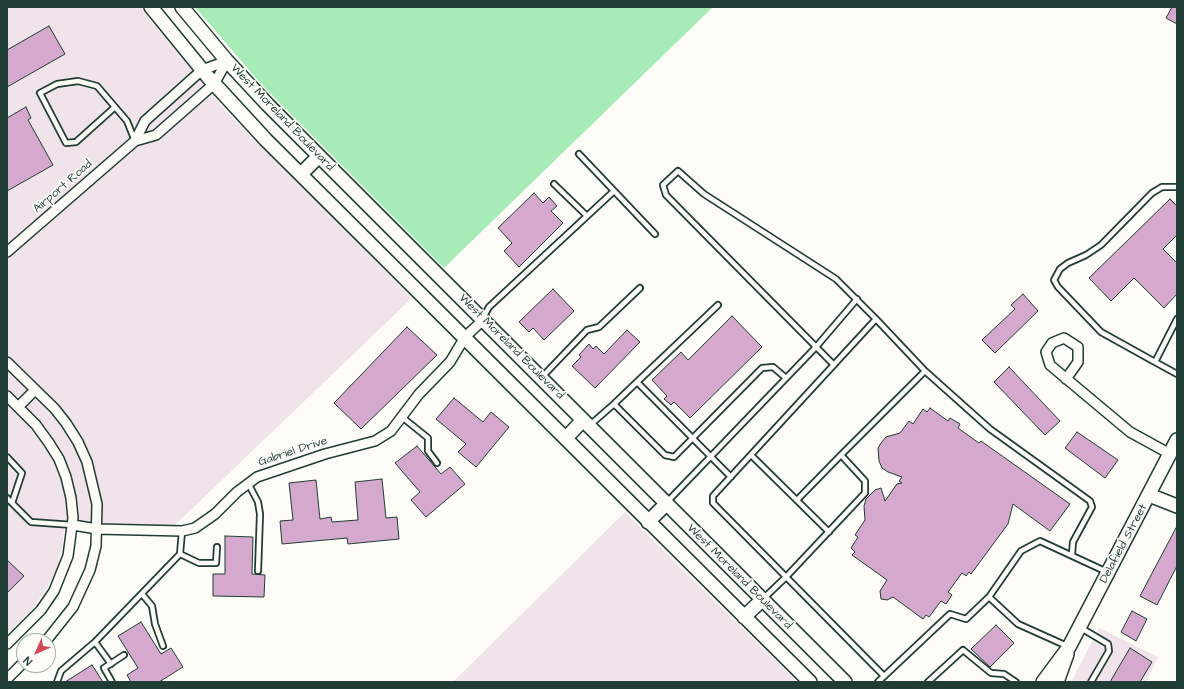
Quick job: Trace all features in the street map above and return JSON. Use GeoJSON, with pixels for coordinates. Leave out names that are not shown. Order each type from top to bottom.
{"type":"FeatureCollection","features":[{"type":"Feature","properties":{"kind":"street","name":"West Moreland Boulevard"},"geometry":{"type":"LineString","coordinates":[[151,7],[214,84],[301,174],[810,682]]}},
{"type":"Feature","properties":{"kind":"street","name":"West Moreland Boulevard"},"geometry":{"type":"LineString","coordinates":[[182,7],[227,60],[319,156],[845,682]]}},
{"type":"Feature","properties":{"kind":"street","name":"Airport Road"},"geometry":{"type":"LineString","coordinates":[[7,252],[135,141],[145,121],[202,70],[227,60]]}},
{"type":"Feature","properties":{"kind":"street","name":"Airport Road"},"geometry":{"type":"LineString","coordinates":[[135,141],[156,136],[214,84],[227,60]]}},
{"type":"Feature","properties":{"kind":"street"},"geometry":{"type":"LineString","coordinates":[[301,174],[319,156]]}},
{"type":"Feature","properties":{"kind":"street","name":"Gabriel Drive"},"geometry":{"type":"LineString","coordinates":[[73,526],[97,529],[182,531],[195,528],[215,514],[237,492],[257,477],[275,470],[375,441],[391,431],[419,394],[450,362],[465,337],[483,320]]}},
{"type":"Feature","properties":{"kind":"street"},"geometry":{"type":"LineString","coordinates":[[7,362],[66,424],[81,449],[93,483],[97,504],[97,529],[90,570],[82,590],[60,625],[53,633]]}},
{"type":"Feature","properties":{"kind":"street"},"geometry":{"type":"LineString","coordinates":[[1066,379],[1130,432],[1170,454]]}},
{"type":"Feature","properties":{"kind":"street"},"geometry":{"type":"LineString","coordinates":[[18,407],[35,390]]}},
{"type":"Feature","properties":{"kind":"street"},"geometry":{"type":"LineString","coordinates":[[7,396],[36,425],[50,443],[59,459],[66,477],[71,498],[73,526],[68,556],[54,591],[41,610],[7,644]]}},
{"type":"Feature","properties":{"kind":"street"},"geometry":{"type":"LineString","coordinates":[[566,438],[586,423]]}},
{"type":"Feature","properties":{"kind":"street","name":"Delafield Street"},"geometry":{"type":"LineString","coordinates":[[1043,682],[1069,647],[1177,440]]}},
{"type":"Feature","properties":{"kind":"street"},"geometry":{"type":"LineString","coordinates":[[1149,495],[1177,506]]}},
{"type":"Feature","properties":{"kind":"street"},"geometry":{"type":"LineString","coordinates":[[648,522],[666,504]]}},
{"type":"Feature","properties":{"kind":"street"},"geometry":{"type":"LineString","coordinates":[[744,617],[762,600]]}},
{"type":"Feature","properties":{"kind":"street","name":"Delafield Street"},"geometry":{"type":"LineString","coordinates":[[1057,682],[1064,666],[1069,647]]}},
{"type":"Feature","properties":{"kind":"street"},"geometry":{"type":"LineString","coordinates":[[7,679],[16,670]]}},
{"type":"Feature","properties":{"kind":"lane"},"geometry":{"type":"LineString","coordinates":[[115,107],[76,142],[66,142],[40,93],[57,84],[78,81],[96,86],[115,107],[127,121],[135,141]]}},
{"type":"Feature","properties":{"kind":"lane"},"geometry":{"type":"LineString","coordinates":[[578,154],[655,234]]}},
{"type":"Feature","properties":{"kind":"lane"},"geometry":{"type":"LineString","coordinates":[[834,365],[666,195],[663,184],[678,171],[704,194],[836,279],[926,371],[990,429],[1090,501],[1092,507],[1073,542],[1072,554]]}},
{"type":"Feature","properties":{"kind":"lane"},"geometry":{"type":"LineString","coordinates":[[554,184],[587,216]]}},
{"type":"Feature","properties":{"kind":"lane"},"geometry":{"type":"LineString","coordinates":[[1177,187],[1162,187],[1152,193],[1101,245],[1086,255],[1068,263],[1060,269],[1054,280],[1058,287],[1101,332],[1177,374]]}},
{"type":"Feature","properties":{"kind":"lane"},"geometry":{"type":"LineString","coordinates":[[483,320],[489,307],[614,191]]}},
{"type":"Feature","properties":{"kind":"lane"},"geometry":{"type":"LineString","coordinates":[[541,378],[587,330],[599,326],[605,322],[640,288]]}},
{"type":"Feature","properties":{"kind":"lane"},"geometry":{"type":"LineString","coordinates":[[666,504],[816,347],[856,299]]}},
{"type":"Feature","properties":{"kind":"lane"},"geometry":{"type":"LineString","coordinates":[[586,423],[614,404],[718,305]]}},
{"type":"Feature","properties":{"kind":"lane"},"geometry":{"type":"LineString","coordinates":[[876,319],[713,496],[713,503],[884,676]]}},
{"type":"Feature","properties":{"kind":"lane"},"geometry":{"type":"LineString","coordinates":[[1155,362],[1177,319]]}},
{"type":"Feature","properties":{"kind":"lane"},"geometry":{"type":"LineString","coordinates":[[614,404],[665,455],[674,457],[762,368],[773,367],[786,378]]}},
{"type":"Feature","properties":{"kind":"lane"},"geometry":{"type":"LineString","coordinates":[[797,500],[926,371]]}},
{"type":"Feature","properties":{"kind":"lane"},"geometry":{"type":"LineString","coordinates":[[637,382],[731,477]]}},
{"type":"Feature","properties":{"kind":"lane"},"geometry":{"type":"LineString","coordinates":[[402,417],[428,438],[428,451],[437,463]]}},
{"type":"Feature","properties":{"kind":"lane"},"geometry":{"type":"LineString","coordinates":[[751,455],[829,532]]}},
{"type":"Feature","properties":{"kind":"lane"},"geometry":{"type":"LineString","coordinates":[[762,600],[786,577],[865,493],[865,481],[841,455]]}},
{"type":"Feature","properties":{"kind":"lane"},"geometry":{"type":"LineString","coordinates":[[7,457],[22,473],[12,503]]}},
{"type":"Feature","properties":{"kind":"lane"},"geometry":{"type":"LineString","coordinates":[[248,484],[258,502],[260,514],[258,571]]}},
{"type":"Feature","properties":{"kind":"lane"},"geometry":{"type":"LineString","coordinates":[[7,498],[31,522],[73,526]]}},
{"type":"Feature","properties":{"kind":"lane"},"geometry":{"type":"LineString","coordinates":[[57,682],[61,671],[95,642],[180,554],[182,531]]}},
{"type":"Feature","properties":{"kind":"lane"},"geometry":{"type":"LineString","coordinates":[[878,682],[950,614],[966,619],[989,597],[1021,551],[1040,541],[1072,554],[1108,573]]}},
{"type":"Feature","properties":{"kind":"lane"},"geometry":{"type":"LineString","coordinates":[[180,554],[199,563],[216,563],[216,547]]}},
{"type":"Feature","properties":{"kind":"lane"},"geometry":{"type":"LineString","coordinates":[[142,594],[152,606],[163,646]]}},
{"type":"Feature","properties":{"kind":"lane"},"geometry":{"type":"LineString","coordinates":[[989,597],[1018,624],[1069,647]]}},
{"type":"Feature","properties":{"kind":"lane"},"geometry":{"type":"LineString","coordinates":[[1080,627],[1108,644],[1109,651],[1091,682]]}},
{"type":"Feature","properties":{"kind":"lane"},"geometry":{"type":"LineString","coordinates":[[95,642],[111,664]]}},
{"type":"Feature","properties":{"kind":"lane"},"geometry":{"type":"LineString","coordinates":[[928,682],[963,650],[991,673],[1004,674],[1016,682]]}},
{"type":"Feature","properties":{"kind":"lane"},"geometry":{"type":"LineString","coordinates":[[112,682],[104,668],[124,655]]}},
{"type":"Feature","properties":{"kind":"shaded area"},"geometry":{"type":"Polygon","coordinates":[[[7,7],[140,7],[226,111],[412,298],[174,526],[65,521],[62,548],[57,569],[47,588],[34,607],[7,634],[7,7]]]}},
{"type":"Feature","properties":{"kind":"shaded area"},"geometry":{"type":"Polygon","coordinates":[[[625,512],[797,682],[453,682],[625,512]]]}},
{"type":"Feature","properties":{"kind":"shaded area"},"geometry":{"type":"Polygon","coordinates":[[[1099,628],[1158,657],[1146,682],[1071,682],[1099,628]]]}},
{"type":"Feature","properties":{"kind":"green space"},"geometry":{"type":"Polygon","coordinates":[[[195,7],[713,7],[444,268],[262,85],[195,7]]]}},
{"type":"Feature","properties":{"kind":"building"},"geometry":{"type":"Polygon","coordinates":[[[1172,7],[1177,7],[1177,24],[1166,18],[1172,7]]]}},
{"type":"Feature","properties":{"kind":"building"},"geometry":{"type":"Polygon","coordinates":[[[49,26],[65,54],[7,87],[7,50],[49,26]]]}},
{"type":"Feature","properties":{"kind":"building"},"geometry":{"type":"Polygon","coordinates":[[[26,107],[31,118],[28,120],[53,165],[7,191],[7,118],[26,107]]]}},
{"type":"Feature","properties":{"kind":"building"},"geometry":{"type":"Polygon","coordinates":[[[534,193],[543,203],[549,197],[557,206],[551,211],[563,223],[519,267],[504,251],[512,243],[498,228],[534,193]]]}},
{"type":"Feature","properties":{"kind":"building"},"geometry":{"type":"Polygon","coordinates":[[[1170,199],[1177,206],[1177,235],[1163,249],[1177,263],[1177,294],[1164,308],[1134,278],[1111,301],[1089,278],[1170,199]]]}},
{"type":"Feature","properties":{"kind":"building"},"geometry":{"type":"Polygon","coordinates":[[[553,289],[574,311],[544,340],[533,328],[529,332],[519,322],[553,289]]]}},
{"type":"Feature","properties":{"kind":"building"},"geometry":{"type":"Polygon","coordinates":[[[1023,294],[1038,311],[995,353],[982,340],[1015,309],[1011,305],[1023,294]]]}},
{"type":"Feature","properties":{"kind":"building"},"geometry":{"type":"Polygon","coordinates":[[[732,316],[762,347],[690,418],[674,402],[671,405],[664,399],[667,396],[652,380],[681,352],[688,360],[732,316]]]}},
{"type":"Feature","properties":{"kind":"building"},"geometry":{"type":"Polygon","coordinates":[[[407,327],[437,355],[361,429],[334,403],[407,327]]]}},
{"type":"Feature","properties":{"kind":"building"},"geometry":{"type":"Polygon","coordinates":[[[627,330],[640,342],[595,388],[572,366],[581,357],[579,355],[589,344],[593,349],[596,346],[604,354],[627,330]]]}},
{"type":"Feature","properties":{"kind":"building"},"geometry":{"type":"Polygon","coordinates":[[[1009,367],[1060,421],[1045,435],[994,382],[1009,367]]]}},
{"type":"Feature","properties":{"kind":"building"},"geometry":{"type":"Polygon","coordinates":[[[454,398],[483,422],[491,412],[509,427],[476,467],[458,452],[466,444],[436,419],[454,398]]]}},
{"type":"Feature","properties":{"kind":"building"},"geometry":{"type":"Polygon","coordinates":[[[930,408],[948,421],[950,418],[960,424],[958,428],[979,443],[981,441],[1070,504],[1050,531],[1013,504],[1008,524],[971,574],[969,572],[966,576],[962,573],[948,592],[952,595],[946,604],[941,601],[929,617],[926,615],[923,619],[893,597],[887,600],[881,599],[880,591],[887,580],[852,555],[855,552],[851,548],[858,537],[855,535],[865,520],[864,506],[866,499],[875,490],[881,488],[885,501],[897,484],[902,483],[899,481],[902,477],[882,468],[879,461],[878,448],[886,437],[900,433],[909,421],[913,424],[923,409],[927,412],[930,408]]]}},
{"type":"Feature","properties":{"kind":"building"},"geometry":{"type":"Polygon","coordinates":[[[1077,432],[1118,460],[1105,478],[1065,448],[1077,432]]]}},
{"type":"Feature","properties":{"kind":"building"},"geometry":{"type":"Polygon","coordinates":[[[417,446],[441,474],[450,467],[465,484],[426,517],[411,500],[420,492],[395,463],[417,446]]]}},
{"type":"Feature","properties":{"kind":"building"},"geometry":{"type":"Polygon","coordinates":[[[382,479],[386,518],[397,517],[399,539],[348,544],[347,538],[282,544],[280,521],[293,520],[289,483],[316,480],[320,519],[331,517],[332,522],[358,520],[355,482],[382,479]]]}},
{"type":"Feature","properties":{"kind":"building"},"geometry":{"type":"Polygon","coordinates":[[[1177,526],[1177,566],[1157,605],[1140,596],[1177,526]]]}},
{"type":"Feature","properties":{"kind":"building"},"geometry":{"type":"Polygon","coordinates":[[[225,536],[253,537],[252,574],[265,575],[264,597],[213,596],[213,574],[225,574],[225,536]]]}},
{"type":"Feature","properties":{"kind":"building"},"geometry":{"type":"Polygon","coordinates":[[[7,560],[24,576],[7,593],[7,560]]]}},
{"type":"Feature","properties":{"kind":"building"},"geometry":{"type":"Polygon","coordinates":[[[1132,611],[1147,619],[1136,641],[1121,632],[1132,611]]]}},
{"type":"Feature","properties":{"kind":"building"},"geometry":{"type":"Polygon","coordinates":[[[141,622],[161,654],[171,648],[183,667],[159,682],[131,682],[127,675],[138,668],[118,636],[141,622]]]}},
{"type":"Feature","properties":{"kind":"building"},"geometry":{"type":"Polygon","coordinates":[[[996,625],[1014,643],[990,667],[971,649],[996,625]]]}},
{"type":"Feature","properties":{"kind":"building"},"geometry":{"type":"Polygon","coordinates":[[[1130,648],[1152,662],[1140,682],[1110,682],[1130,648]]]}},
{"type":"Feature","properties":{"kind":"building"},"geometry":{"type":"Polygon","coordinates":[[[92,665],[103,682],[65,682],[92,665]]]}}]}
